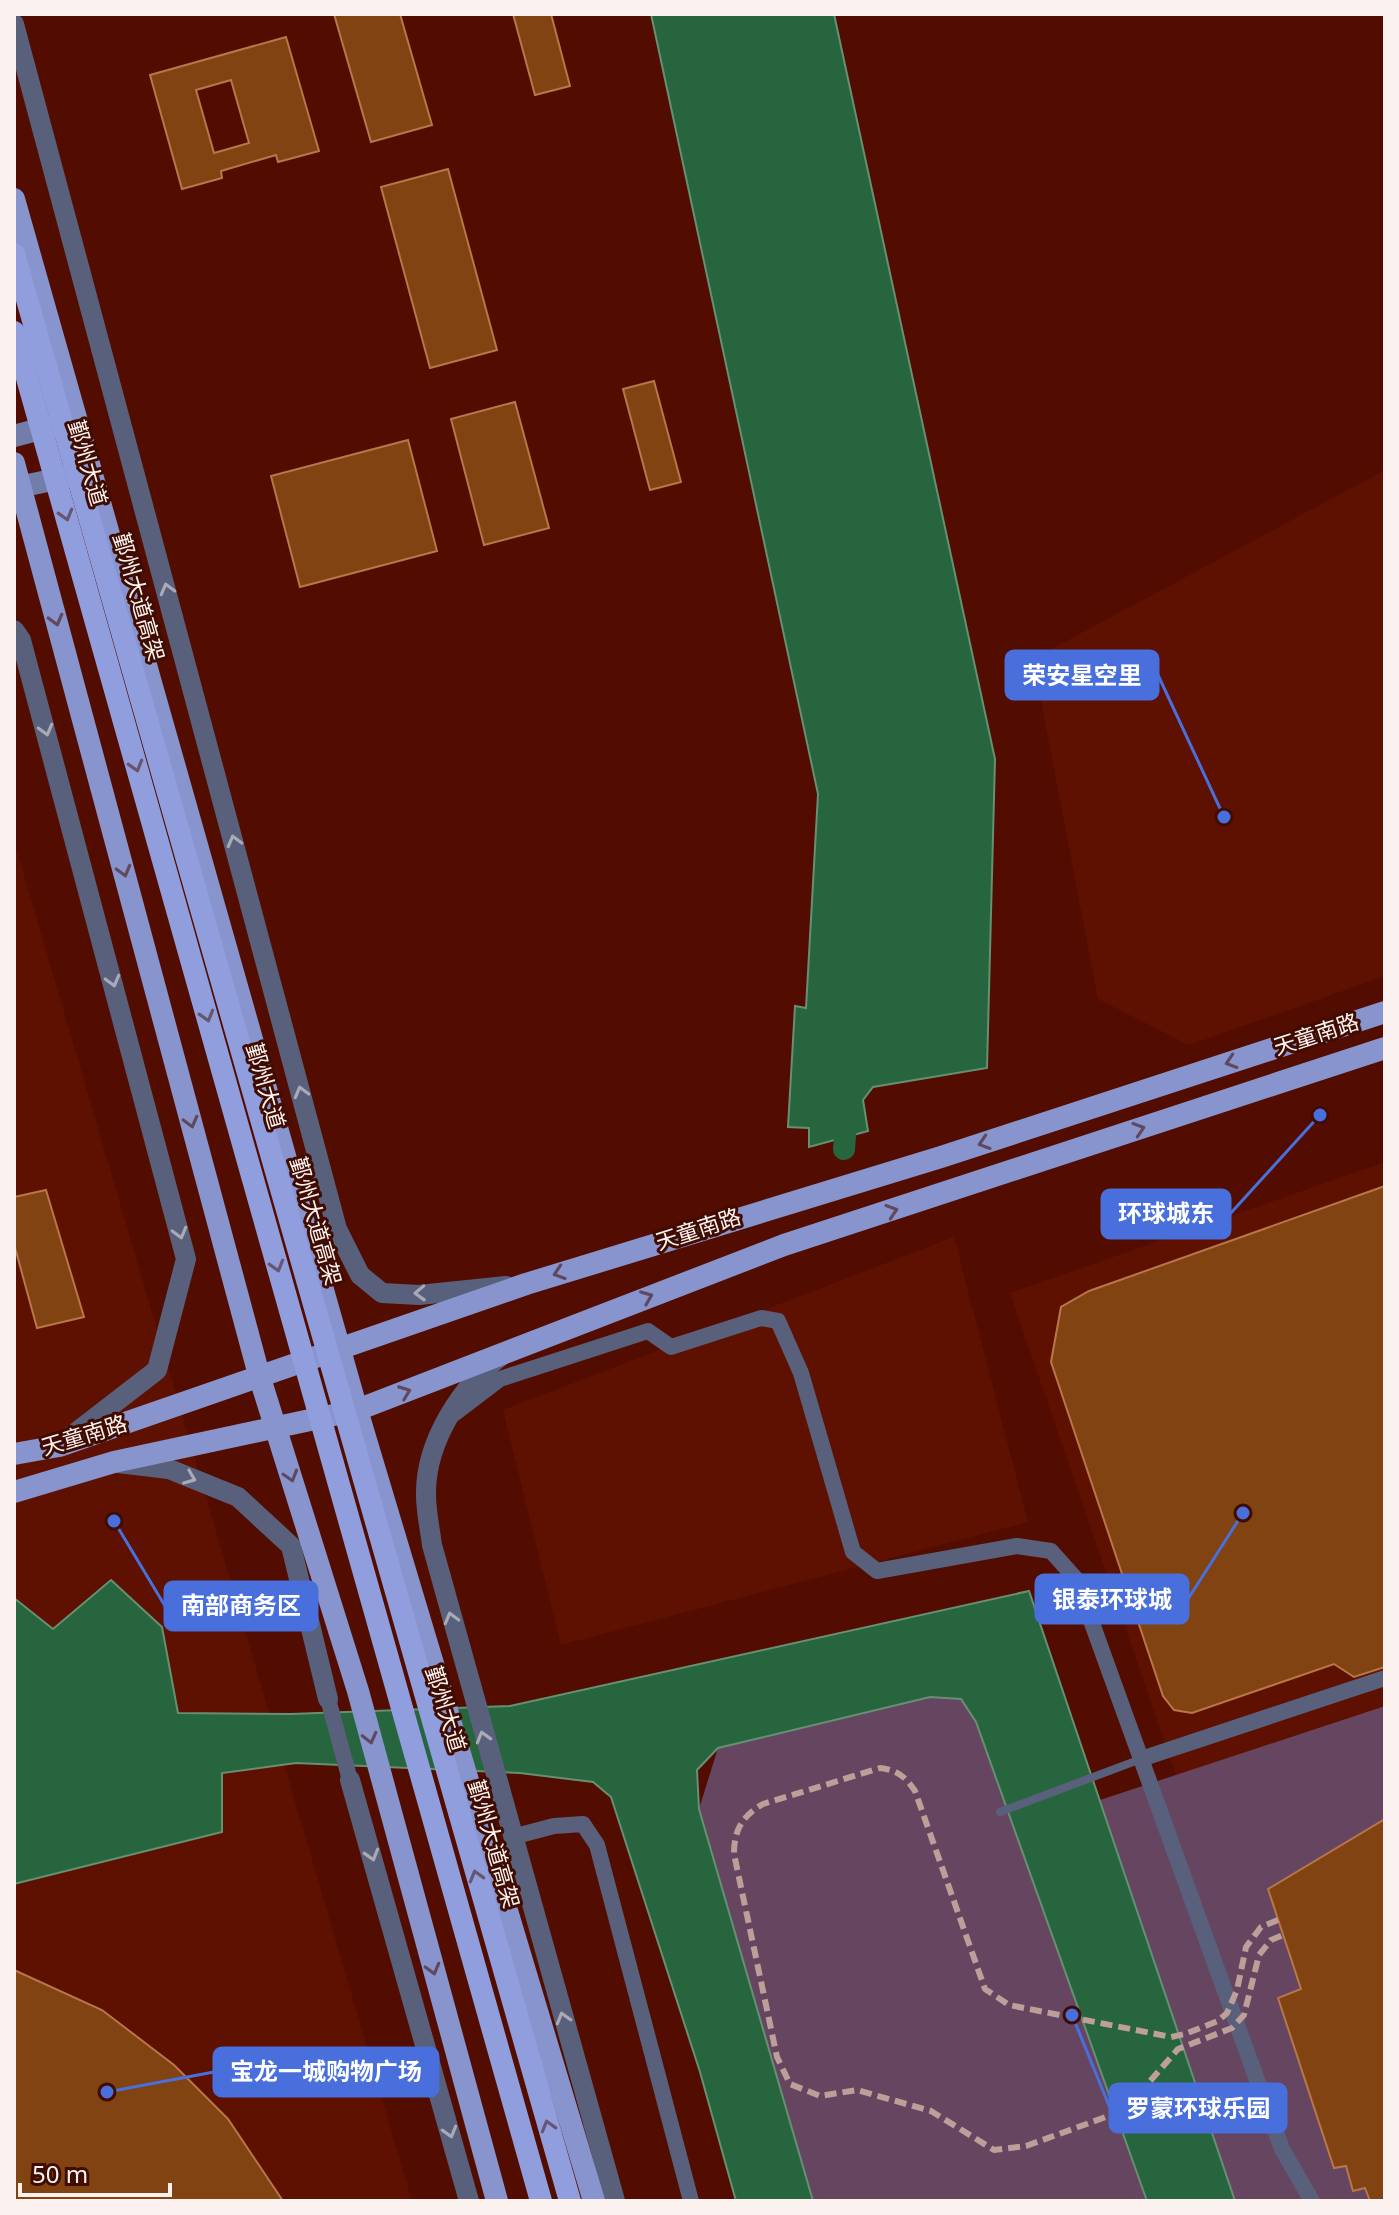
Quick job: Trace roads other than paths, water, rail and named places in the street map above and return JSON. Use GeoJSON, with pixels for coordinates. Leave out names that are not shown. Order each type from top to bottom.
{"type":"FeatureCollection","features":[{"type":"Feature","properties":{"kind":"highway","name":"鄞州大道高架"},"geometry":{"type":"LineString","coordinates":[[14,254],[570,2201]]}},
{"type":"Feature","properties":{"kind":"highway"},"geometry":{"type":"LineString","coordinates":[[14,332],[541,2201]]}},
{"type":"Feature","properties":{"kind":"main road","name":"鄞州大道"},"geometry":{"type":"LineString","coordinates":[[14,199],[357,1410],[594,2201]]}},
{"type":"Feature","properties":{"kind":"main road"},"geometry":{"type":"LineString","coordinates":[[14,436],[75,420]]}},
{"type":"Feature","properties":{"kind":"main road"},"geometry":{"type":"LineString","coordinates":[[14,463],[17,487],[259,1375],[358,1691],[497,2201]]}},
{"type":"Feature","properties":{"kind":"main road"},"geometry":{"type":"LineString","coordinates":[[17,487],[90,472]]}},
{"type":"Feature","properties":{"kind":"main road","name":"天童南路"},"geometry":{"type":"LineString","coordinates":[[14,1454],[59,1446],[526,1284],[766,1208],[941,1157],[1385,1012]]}},
{"type":"Feature","properties":{"kind":"main road","name":"天童南路"},"geometry":{"type":"LineString","coordinates":[[14,1492],[114,1462],[357,1410],[784,1245],[1385,1048]]}},
{"type":"Feature","properties":{"kind":"street","name":"鄞州大道"},"geometry":{"type":"LineString","coordinates":[[14,24],[337,1229],[360,1275],[382,1293],[419,1295],[526,1284]]}},
{"type":"Feature","properties":{"kind":"street"},"geometry":{"type":"LineString","coordinates":[[14,630],[21,640],[186,1259],[157,1370],[59,1446]]}},
{"type":"Feature","properties":{"kind":"street"},"geometry":{"type":"LineString","coordinates":[[450,1418],[500,1379],[648,1331],[671,1347],[761,1318],[778,1321],[801,1373],[853,1552],[877,1571],[1017,1546],[1051,1551],[1076,1579],[1282,2149],[1312,2201]]}},
{"type":"Feature","properties":{"kind":"street"},"geometry":{"type":"LineString","coordinates":[[542,1339],[502,1354],[465,1395],[433,1443],[426,1494],[432,1545],[471,1693],[615,2201]]}},
{"type":"Feature","properties":{"kind":"street"},"geometry":{"type":"LineString","coordinates":[[114,1462],[169,1469],[238,1497],[291,1546],[350,1780],[469,2201]]}},
{"type":"Feature","properties":{"kind":"street"},"geometry":{"type":"LineString","coordinates":[[1141,1759],[1385,1678]]}},
{"type":"Feature","properties":{"kind":"street"},"geometry":{"type":"LineString","coordinates":[[512,1837],[554,1826],[583,1824],[597,1845],[691,2201]]}},
{"type":"Feature","properties":{"kind":"lane"},"geometry":{"type":"LineString","coordinates":[[1000,1812],[1141,1759]]}},
{"type":"Feature","properties":{"kind":"waterway"},"geometry":{"type":"LineString","coordinates":[[844,1149],[847,1110]]}},
{"type":"Feature","properties":{"kind":"railway"},"geometry":{"type":"LineString","coordinates":[[1278,1920],[1261,1927],[1246,1947],[1237,1990],[1227,2013],[1218,2021],[1171,2037],[1009,2005],[985,1989],[915,1791],[896,1772],[880,1768],[763,1804],[741,1824],[734,1845],[777,2057],[790,2084],[820,2096],[857,2090],[931,2111],[994,2150],[1026,2146],[1125,2110],[1178,2049],[1232,2028],[1244,2015],[1259,1955],[1271,1940],[1283,1935]]}},
{"type":"Feature","properties":{"kind":"place","name":"荣安星空里"},"geometry":{"type":"Point","coordinates":[1224,817]}},
{"type":"Feature","properties":{"kind":"place","name":"环球城东"},"geometry":{"type":"Point","coordinates":[1320,1115]}},
{"type":"Feature","properties":{"kind":"place","name":"银泰环球城"},"geometry":{"type":"Point","coordinates":[1243,1513]}},
{"type":"Feature","properties":{"kind":"place","name":"南部商务区"},"geometry":{"type":"Point","coordinates":[114,1521]}},
{"type":"Feature","properties":{"kind":"place","name":"罗蒙环球乐园"},"geometry":{"type":"Point","coordinates":[1072,2015]}},
{"type":"Feature","properties":{"kind":"place","name":"宝龙一城购物广场"},"geometry":{"type":"Point","coordinates":[107,2092]}}]}
